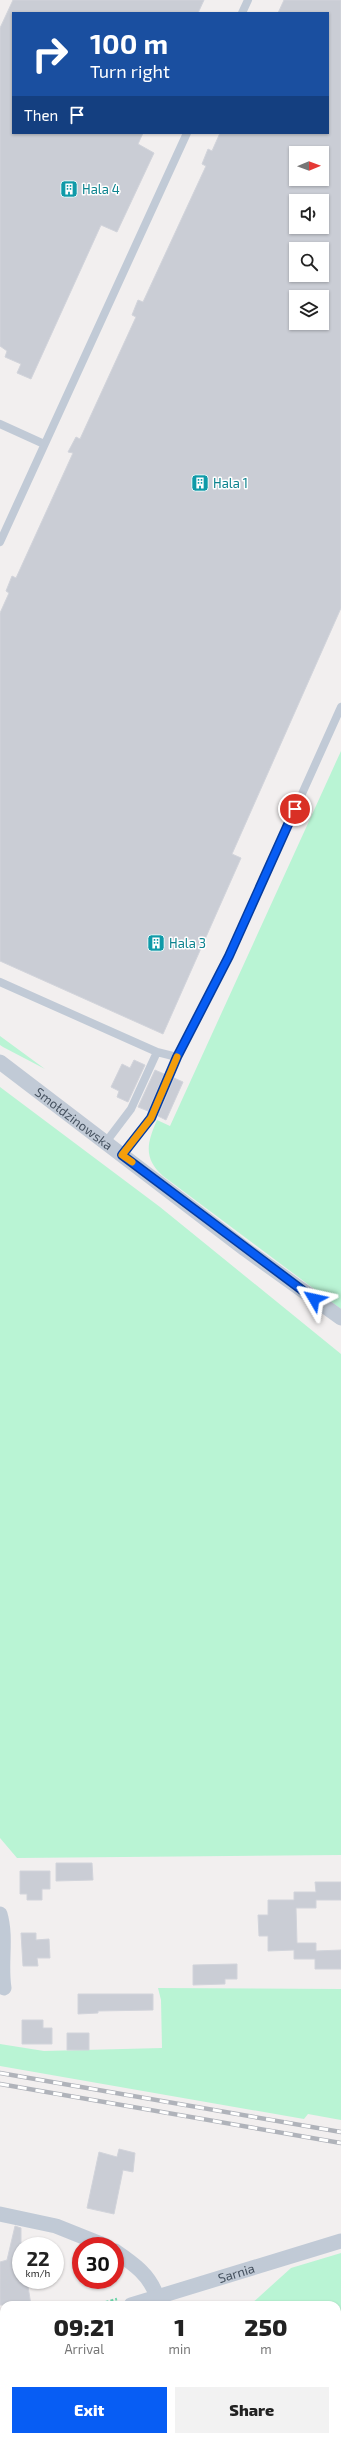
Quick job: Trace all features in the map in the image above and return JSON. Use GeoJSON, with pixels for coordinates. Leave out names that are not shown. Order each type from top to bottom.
{"type":"FeatureCollection","features":[{"type":"Feature","properties":{"kind":"street","name":"Smołdzinowska"},"geometry":{"type":"LineString","coordinates":[[0,1062],[245,1249],[341,1318]]}},
{"type":"Feature","properties":{"kind":"street"},"geometry":{"type":"LineString","coordinates":[[0,1914],[3,1935],[2,1972],[4,1988]]}},
{"type":"Feature","properties":{"kind":"street"},"geometry":{"type":"LineString","coordinates":[[0,2214],[56,2226],[84,2237]]}},
{"type":"Feature","properties":{"kind":"street","name":"Sarnia"},"geometry":{"type":"LineString","coordinates":[[128,2301],[157,2297],[341,2241]]}},
{"type":"Feature","properties":{"kind":"street"},"geometry":{"type":"LineString","coordinates":[[124,2259],[144,2273],[153,2285],[157,2297]]}},
{"type":"Feature","properties":{"kind":"lane"},"geometry":{"type":"LineString","coordinates":[[242,12],[248,0]]}},
{"type":"Feature","properties":{"kind":"lane"},"geometry":{"type":"LineString","coordinates":[[0,542],[187,134]]}},
{"type":"Feature","properties":{"kind":"lane"},"geometry":{"type":"LineString","coordinates":[[0,424],[44,444]]}},
{"type":"Feature","properties":{"kind":"lane"},"geometry":{"type":"LineString","coordinates":[[122,1155],[151,1118],[177,1057],[229,956],[341,707]]}},
{"type":"Feature","properties":{"kind":"lane"},"geometry":{"type":"LineString","coordinates":[[0,982],[157,1052],[177,1057]]}},
{"type":"Feature","properties":{"kind":"lane"},"geometry":{"type":"LineString","coordinates":[[106,1142],[131,1109],[157,1052]]}},
{"type":"Feature","properties":{"kind":"green space"},"geometry":{"type":"Polygon","coordinates":[[[341,751],[341,1309],[163,1176],[152,1163],[149,1143],[157,1120],[170,1126],[341,751]]]}},
{"type":"Feature","properties":{"kind":"green space"},"geometry":{"type":"Polygon","coordinates":[[[0,1036],[45,1069],[0,1045],[0,1036]]]}},
{"type":"Feature","properties":{"kind":"green space"},"geometry":{"type":"Polygon","coordinates":[[[0,1087],[160,1207],[341,1354],[341,1855],[17,1858],[0,1838],[0,1087]]]}},
{"type":"Feature","properties":{"kind":"green space"},"geometry":{"type":"Polygon","coordinates":[[[158,1988],[341,1989],[341,2120],[308,2114],[304,2119],[0,2066],[0,2044],[44,2051],[162,2048],[161,2000],[158,1988]]]}},
{"type":"Feature","properties":{"kind":"green space"},"geometry":{"type":"Polygon","coordinates":[[[341,2253],[341,2301],[254,2301],[291,2268],[341,2253]]]}},
{"type":"Feature","properties":{"kind":"building","name":"Hala 4"},"geometry":{"type":"Polygon","coordinates":[[[13,0],[204,0],[198,12],[12,12],[12,134],[143,134],[138,144],[154,153],[117,232],[101,225],[31,379],[17,373],[21,364],[5,357],[7,351],[0,346],[0,28],[13,0]]]}},
{"type":"Feature","properties":{"kind":"building","name":"Hala 1"},"geometry":{"type":"Polygon","coordinates":[[[284,0],[341,0],[341,608],[232,854],[241,858],[163,1034],[0,961],[0,613],[9,593],[6,591],[12,576],[16,578],[73,453],[68,452],[76,437],[80,439],[136,317],[132,315],[138,300],[143,302],[206,166],[202,164],[208,149],[212,151],[220,134],[329,134],[329,12],[278,12],[284,0]]]}},
{"type":"Feature","properties":{"kind":"building"},"geometry":{"type":"Polygon","coordinates":[[[134,1060],[145,1065],[128,1102],[117,1097],[119,1091],[111,1087],[122,1064],[130,1068],[134,1060]]]}},
{"type":"Feature","properties":{"kind":"building"},"geometry":{"type":"Polygon","coordinates":[[[155,1070],[164,1074],[148,1111],[138,1107],[155,1070]]]}},
{"type":"Feature","properties":{"kind":"building"},"geometry":{"type":"Polygon","coordinates":[[[174,1078],[183,1082],[166,1120],[158,1116],[174,1078]]]}},
{"type":"Feature","properties":{"kind":"building"},"geometry":{"type":"Polygon","coordinates":[[[56,1863],[92,1863],[93,1880],[56,1881],[56,1863]]]}},
{"type":"Feature","properties":{"kind":"building"},"geometry":{"type":"Polygon","coordinates":[[[20,1871],[50,1871],[50,1889],[42,1889],[42,1900],[27,1900],[27,1894],[20,1894],[20,1871]]]}},
{"type":"Feature","properties":{"kind":"building"},"geometry":{"type":"Polygon","coordinates":[[[315,1882],[341,1882],[341,1900],[316,1900],[316,1908],[296,1908],[297,1943],[316,1943],[316,1951],[341,1950],[341,1969],[315,1969],[315,1959],[294,1959],[294,1950],[268,1951],[268,1936],[259,1936],[258,1915],[268,1915],[268,1900],[294,1900],[294,1892],[316,1892],[315,1882]]]}},
{"type":"Feature","properties":{"kind":"building"},"geometry":{"type":"Polygon","coordinates":[[[21,1933],[36,1933],[36,1940],[49,1939],[50,1958],[37,1958],[38,1966],[23,1966],[21,1933]]]}},
{"type":"Feature","properties":{"kind":"building"},"geometry":{"type":"Polygon","coordinates":[[[237,1964],[237,1979],[225,1979],[225,1984],[193,1985],[193,1965],[237,1964]]]}},
{"type":"Feature","properties":{"kind":"building"},"geometry":{"type":"Polygon","coordinates":[[[78,1994],[153,1994],[153,2010],[98,2011],[98,2013],[78,2014],[78,1994]]]}},
{"type":"Feature","properties":{"kind":"building"},"geometry":{"type":"Polygon","coordinates":[[[22,2020],[43,2020],[43,2028],[52,2028],[52,2044],[22,2044],[22,2020]]]}},
{"type":"Feature","properties":{"kind":"building"},"geometry":{"type":"Polygon","coordinates":[[[67,2033],[89,2033],[89,2050],[67,2050],[67,2033]]]}},
{"type":"Feature","properties":{"kind":"building"},"geometry":{"type":"Polygon","coordinates":[[[119,2149],[135,2153],[133,2172],[123,2170],[114,2214],[87,2208],[99,2152],[117,2157],[119,2149]]]}},
{"type":"Feature","properties":{"kind":"building"},"geometry":{"type":"Polygon","coordinates":[[[15,2226],[21,2228],[21,2237],[12,2237],[15,2226]]]}},
{"type":"Feature","properties":{"kind":"building"},"geometry":{"type":"Polygon","coordinates":[[[12,2239],[12,2289],[28,2289],[30,2301],[0,2301],[0,2262],[7,2260],[12,2239]]]}},
{"type":"Feature","properties":{"kind":"railway"},"geometry":{"type":"LineString","coordinates":[[0,2073],[341,2132]]}},
{"type":"Feature","properties":{"kind":"railway"},"geometry":{"type":"LineString","coordinates":[[0,2084],[341,2143]]}},
{"type":"Feature","properties":{"kind":"slow traffic"},"geometry":{"type":"LineString","coordinates":[[132,1162],[122,1155],[151,1118],[170,1077],[177,1057]]}},
{"type":"Feature","properties":{"kind":"place","name":"Hala 4"},"geometry":{"type":"Point","coordinates":[69,189]}},
{"type":"Feature","properties":{"kind":"place","name":"Hala 1"},"geometry":{"type":"Point","coordinates":[200,483]}},
{"type":"Feature","properties":{"kind":"place","name":"Hala 3"},"geometry":{"type":"Point","coordinates":[156,943]}},
{"type":"Feature","properties":{"kind":"route"},"geometry":{"type":"LineString","coordinates":[[295,809],[229,956],[177,1057],[170,1077],[151,1118],[122,1155],[245,1249],[314,1299]]}}]}
